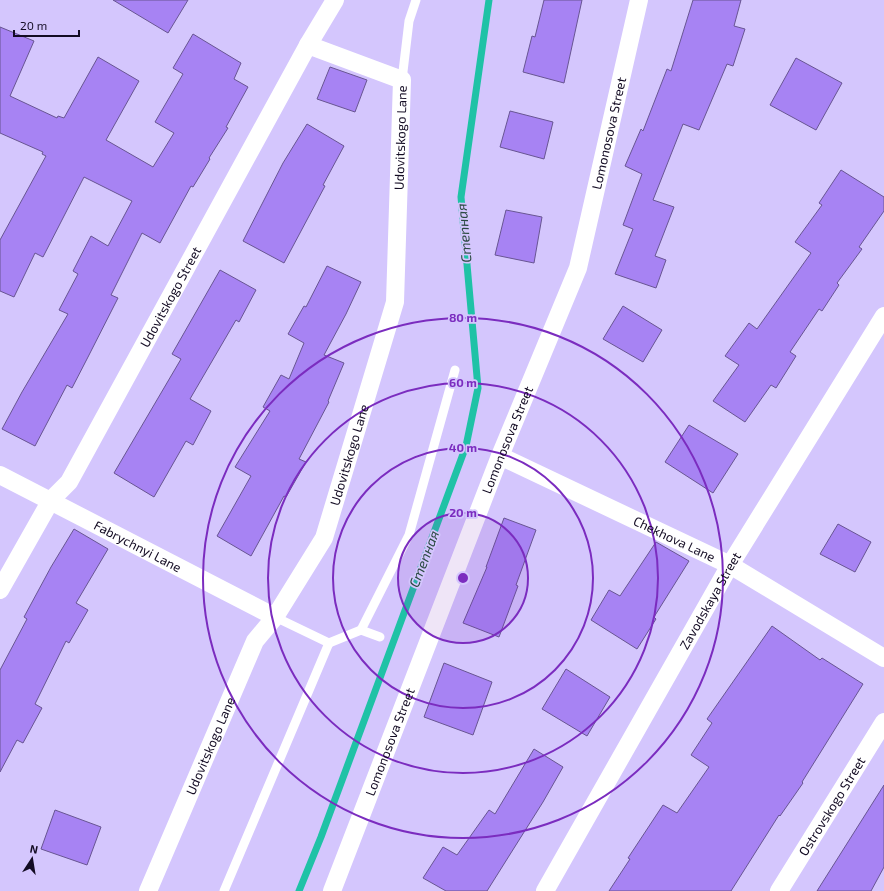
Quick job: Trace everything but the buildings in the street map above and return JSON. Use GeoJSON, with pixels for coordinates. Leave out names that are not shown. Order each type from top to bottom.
{"type":"FeatureCollection","features":[{"type":"Feature","properties":{"kind":"street","name":"Udovitskogo Street"},"geometry":{"type":"LineString","coordinates":[[0,590],[51,500],[68,482],[308,45],[335,0]]}},
{"type":"Feature","properties":{"kind":"street","name":"Lomonosova Street"},"geometry":{"type":"LineString","coordinates":[[332,891],[500,456],[578,268],[639,0]]}},
{"type":"Feature","properties":{"kind":"street","name":"Udovitskogo Lane"},"geometry":{"type":"LineString","coordinates":[[148,891],[255,641],[275,617],[324,538],[395,302],[402,80],[308,45]]}},
{"type":"Feature","properties":{"kind":"street","name":"Zavodskaya Street"},"geometry":{"type":"LineString","coordinates":[[545,891],[730,565],[884,316]]}},
{"type":"Feature","properties":{"kind":"street","name":"Chekhova Lane"},"geometry":{"type":"LineString","coordinates":[[500,456],[730,565],[884,658]]}},
{"type":"Feature","properties":{"kind":"street","name":"Fabrychnyi Lane"},"geometry":{"type":"LineString","coordinates":[[0,475],[275,617]]}},
{"type":"Feature","properties":{"kind":"street","name":"Ostrovskogo Street"},"geometry":{"type":"LineString","coordinates":[[779,891],[884,722]]}},
{"type":"Feature","properties":{"kind":"lane"},"geometry":{"type":"LineString","coordinates":[[402,80],[409,21],[416,0]]}},
{"type":"Feature","properties":{"kind":"lane"},"geometry":{"type":"LineString","coordinates":[[224,891],[329,644],[361,630],[410,535],[455,370]]}},
{"type":"Feature","properties":{"kind":"lane"},"geometry":{"type":"LineString","coordinates":[[275,617],[329,644]]}},
{"type":"Feature","properties":{"kind":"lane"},"geometry":{"type":"LineString","coordinates":[[361,630],[380,636]]}},
{"type":"Feature","properties":{"kind":"waterway","name":"Степная"},"geometry":{"type":"LineString","coordinates":[[299,891],[321,837],[466,446],[478,388],[461,197],[489,0]]}}]}
